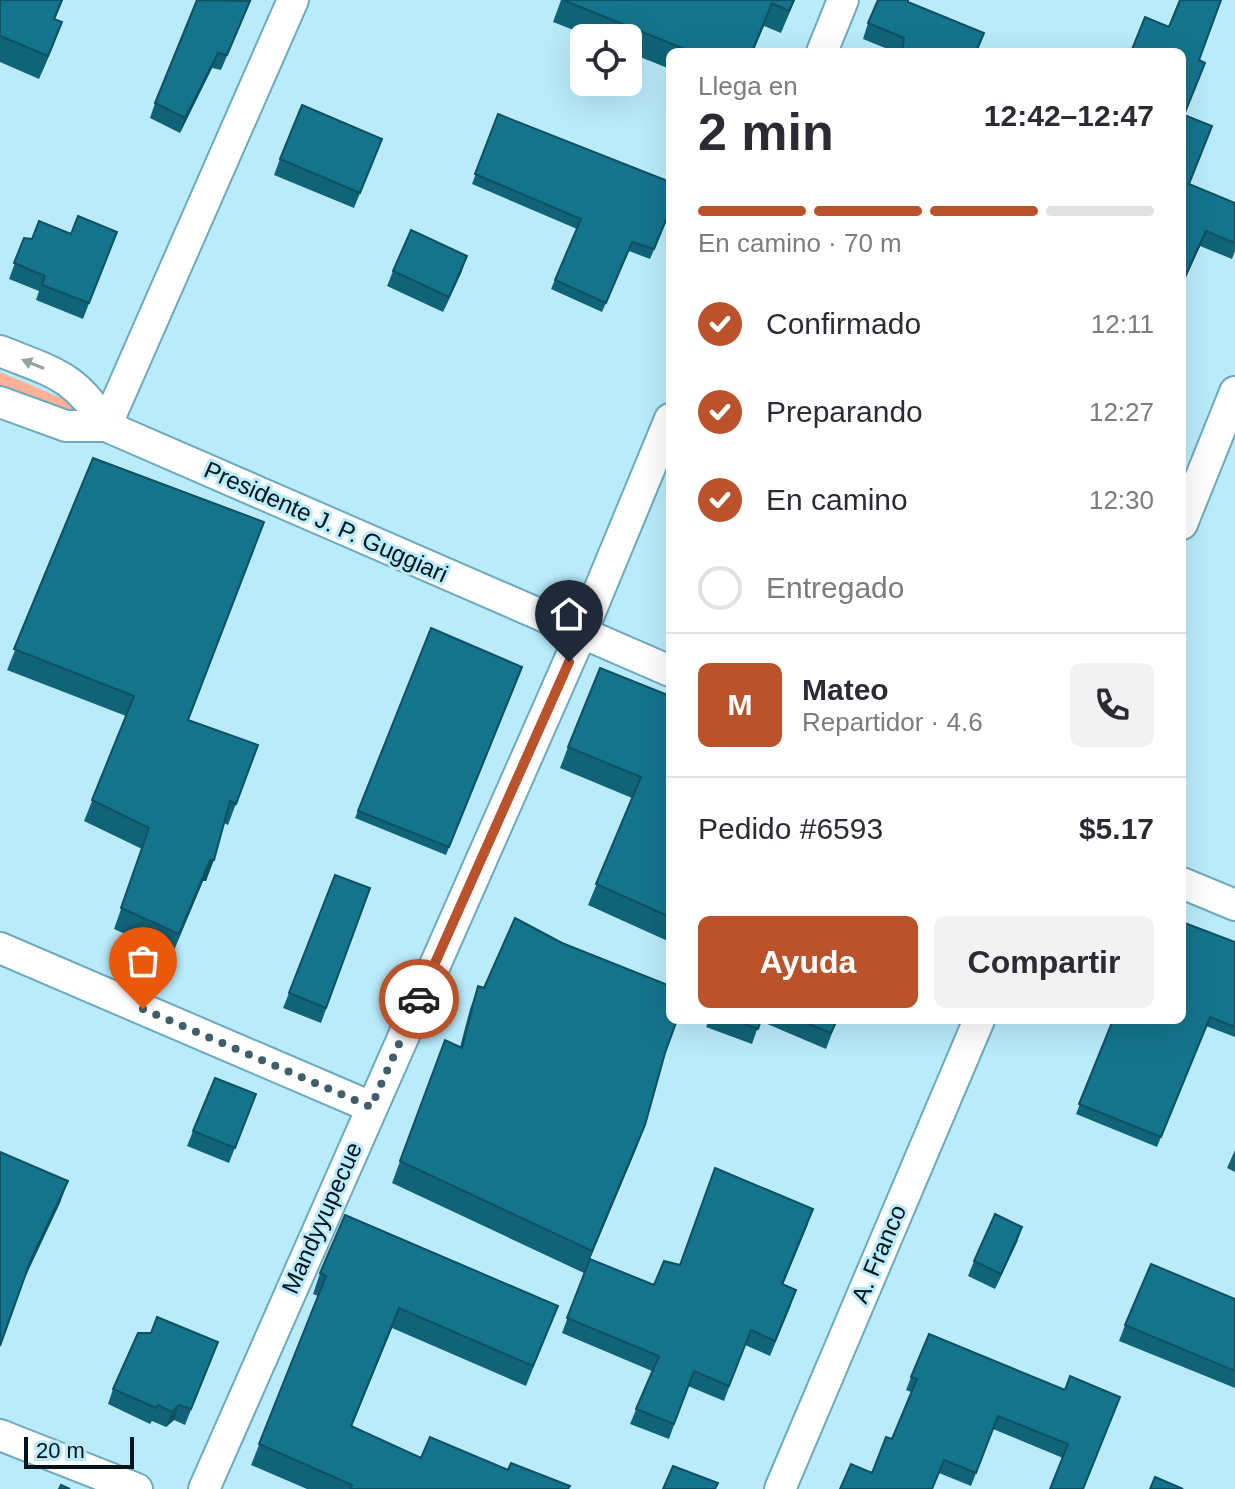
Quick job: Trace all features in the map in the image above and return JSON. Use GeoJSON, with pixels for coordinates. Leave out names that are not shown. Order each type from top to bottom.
{"type":"FeatureCollection","features":[{"type":"Feature","properties":{"kind":"street"},"geometry":{"type":"LineString","coordinates":[[106,426],[293,0]]}},
{"type":"Feature","properties":{"kind":"street"},"geometry":{"type":"LineString","coordinates":[[824,48],[843,0]]}},
{"type":"Feature","properties":{"kind":"street"},"geometry":{"type":"LineString","coordinates":[[0,351],[65,378],[89,398],[106,426]]}},
{"type":"Feature","properties":{"kind":"street"},"geometry":{"type":"LineString","coordinates":[[1186,514],[1235,392]]}},
{"type":"Feature","properties":{"kind":"street"},"geometry":{"type":"LineString","coordinates":[[0,402],[66,426],[106,426]]}},
{"type":"Feature","properties":{"kind":"street","name":"Presidente J. P. Guggiari"},"geometry":{"type":"LineString","coordinates":[[106,426],[666,669]]}},
{"type":"Feature","properties":{"kind":"street","name":"Mandyyupecue"},"geometry":{"type":"LineString","coordinates":[[204,1489],[581,634],[666,429]]}},
{"type":"Feature","properties":{"kind":"street"},"geometry":{"type":"LineString","coordinates":[[1186,885],[1235,905]]}},
{"type":"Feature","properties":{"kind":"street"},"geometry":{"type":"LineString","coordinates":[[0,948],[371,1107]]}},
{"type":"Feature","properties":{"kind":"street","name":"A. Franco"},"geometry":{"type":"LineString","coordinates":[[780,1489],[977,1024]]}},
{"type":"Feature","properties":{"kind":"street"},"geometry":{"type":"LineString","coordinates":[[0,1435],[137,1489]]}},
{"type":"Feature","properties":{"kind":"shaded area"},"geometry":{"type":"Polygon","coordinates":[[[0,372],[73,403],[75,413],[0,388],[0,372]]]}},
{"type":"Feature","properties":{"kind":"building"},"geometry":{"type":"Polygon","coordinates":[[[0,0],[62,0],[54,19],[62,22],[48,56],[0,36],[0,0]]]}},
{"type":"Feature","properties":{"kind":"building"},"geometry":{"type":"Polygon","coordinates":[[[197,0],[250,1],[227,55],[218,53],[185,118],[155,103],[197,0]]]}},
{"type":"Feature","properties":{"kind":"building"},"geometry":{"type":"Polygon","coordinates":[[[563,0],[794,0],[789,11],[772,3],[754,48],[682,48],[642,32],[642,24],[623,24],[563,0]]]}},
{"type":"Feature","properties":{"kind":"building"},"geometry":{"type":"Polygon","coordinates":[[[878,0],[908,0],[984,33],[978,48],[903,48],[904,38],[868,23],[878,0]]]}},
{"type":"Feature","properties":{"kind":"building"},"geometry":{"type":"Polygon","coordinates":[[[1180,0],[1221,0],[1199,60],[1205,63],[1186,110],[1186,48],[1133,48],[1145,17],[1169,27],[1180,0]]]}},
{"type":"Feature","properties":{"kind":"building"},"geometry":{"type":"Polygon","coordinates":[[[302,105],[382,139],[360,193],[280,159],[302,105]]]}},
{"type":"Feature","properties":{"kind":"building"},"geometry":{"type":"Polygon","coordinates":[[[498,114],[666,180],[666,220],[654,249],[632,242],[606,303],[555,280],[581,219],[475,174],[498,114]]]}},
{"type":"Feature","properties":{"kind":"building"},"geometry":{"type":"Polygon","coordinates":[[[1186,116],[1212,126],[1189,184],[1235,203],[1235,243],[1206,231],[1186,274],[1186,116]]]}},
{"type":"Feature","properties":{"kind":"building"},"geometry":{"type":"Polygon","coordinates":[[[78,216],[117,232],[89,303],[42,285],[45,276],[14,263],[24,238],[32,239],[39,221],[71,234],[78,216]]]}},
{"type":"Feature","properties":{"kind":"building"},"geometry":{"type":"Polygon","coordinates":[[[411,230],[467,256],[449,297],[393,271],[411,230]]]}},
{"type":"Feature","properties":{"kind":"building"},"geometry":{"type":"Polygon","coordinates":[[[93,458],[264,522],[188,720],[258,745],[236,804],[230,801],[214,860],[210,860],[179,934],[121,908],[149,828],[92,800],[134,696],[14,649],[93,458]]]}},
{"type":"Feature","properties":{"kind":"building"},"geometry":{"type":"Polygon","coordinates":[[[431,628],[522,667],[449,847],[358,811],[431,628]]]}},
{"type":"Feature","properties":{"kind":"building"},"geometry":{"type":"Polygon","coordinates":[[[600,668],[666,694],[666,915],[596,884],[641,777],[568,747],[600,668]]]}},
{"type":"Feature","properties":{"kind":"building"},"geometry":{"type":"Polygon","coordinates":[[[335,875],[370,888],[326,1008],[289,993],[335,875]]]}},
{"type":"Feature","properties":{"kind":"building"},"geometry":{"type":"Polygon","coordinates":[[[515,918],[562,943],[666,984],[666,1024],[676,1024],[645,1125],[592,1251],[400,1161],[445,1040],[462,1048],[478,986],[484,988],[515,918]]]}},
{"type":"Feature","properties":{"kind":"building"},"geometry":{"type":"Polygon","coordinates":[[[1186,924],[1235,942],[1235,1027],[1210,1017],[1161,1137],[1079,1104],[1111,1024],[1186,1024],[1186,924]]]}},
{"type":"Feature","properties":{"kind":"building"},"geometry":{"type":"Polygon","coordinates":[[[809,1024],[835,1024],[831,1033],[809,1024]]]}},
{"type":"Feature","properties":{"kind":"building"},"geometry":{"type":"Polygon","coordinates":[[[215,1078],[256,1094],[235,1148],[193,1131],[215,1078]]]}},
{"type":"Feature","properties":{"kind":"building"},"geometry":{"type":"Polygon","coordinates":[[[0,1152],[68,1181],[30,1262],[0,1346],[0,1152]]]}},
{"type":"Feature","properties":{"kind":"building"},"geometry":{"type":"Polygon","coordinates":[[[715,1168],[813,1209],[782,1284],[796,1290],[775,1341],[751,1330],[729,1386],[694,1371],[674,1424],[636,1409],[659,1356],[567,1318],[590,1259],[654,1285],[664,1261],[680,1265],[715,1168]]]}},
{"type":"Feature","properties":{"kind":"building"},"geometry":{"type":"Polygon","coordinates":[[[995,1214],[1022,1227],[1001,1274],[974,1261],[995,1214]]]}},
{"type":"Feature","properties":{"kind":"building"},"geometry":{"type":"Polygon","coordinates":[[[345,1215],[558,1306],[533,1366],[399,1308],[351,1426],[421,1458],[430,1437],[508,1470],[511,1463],[570,1486],[568,1489],[350,1489],[352,1485],[259,1444],[326,1276],[320,1273],[345,1215]]]}},
{"type":"Feature","properties":{"kind":"building"},"geometry":{"type":"Polygon","coordinates":[[[1151,1264],[1235,1299],[1235,1371],[1125,1325],[1151,1264]]]}},
{"type":"Feature","properties":{"kind":"building"},"geometry":{"type":"Polygon","coordinates":[[[157,1317],[218,1342],[191,1409],[179,1405],[172,1412],[158,1405],[156,1408],[113,1389],[138,1333],[151,1333],[157,1317]]]}},
{"type":"Feature","properties":{"kind":"building"},"geometry":{"type":"Polygon","coordinates":[[[929,1334],[1065,1390],[1070,1376],[1120,1397],[1083,1489],[1050,1489],[1068,1444],[998,1416],[976,1473],[944,1460],[932,1489],[840,1489],[851,1464],[872,1473],[886,1437],[892,1439],[917,1379],[911,1377],[929,1334]]]}},
{"type":"Feature","properties":{"kind":"building"},"geometry":{"type":"Polygon","coordinates":[[[673,1466],[718,1483],[715,1489],[663,1489],[673,1466]]]}},
{"type":"Feature","properties":{"kind":"building"},"geometry":{"type":"Polygon","coordinates":[[[1155,1477],[1183,1489],[1150,1489],[1155,1477]]]}},
{"type":"Feature","properties":{"kind":"way so far"},"geometry":{"type":"LineString","coordinates":[[143,1009],[371,1107],[419,999]]}},
{"type":"Feature","properties":{"kind":"route"},"geometry":{"type":"LineString","coordinates":[[419,999],[569,662]]}}]}
